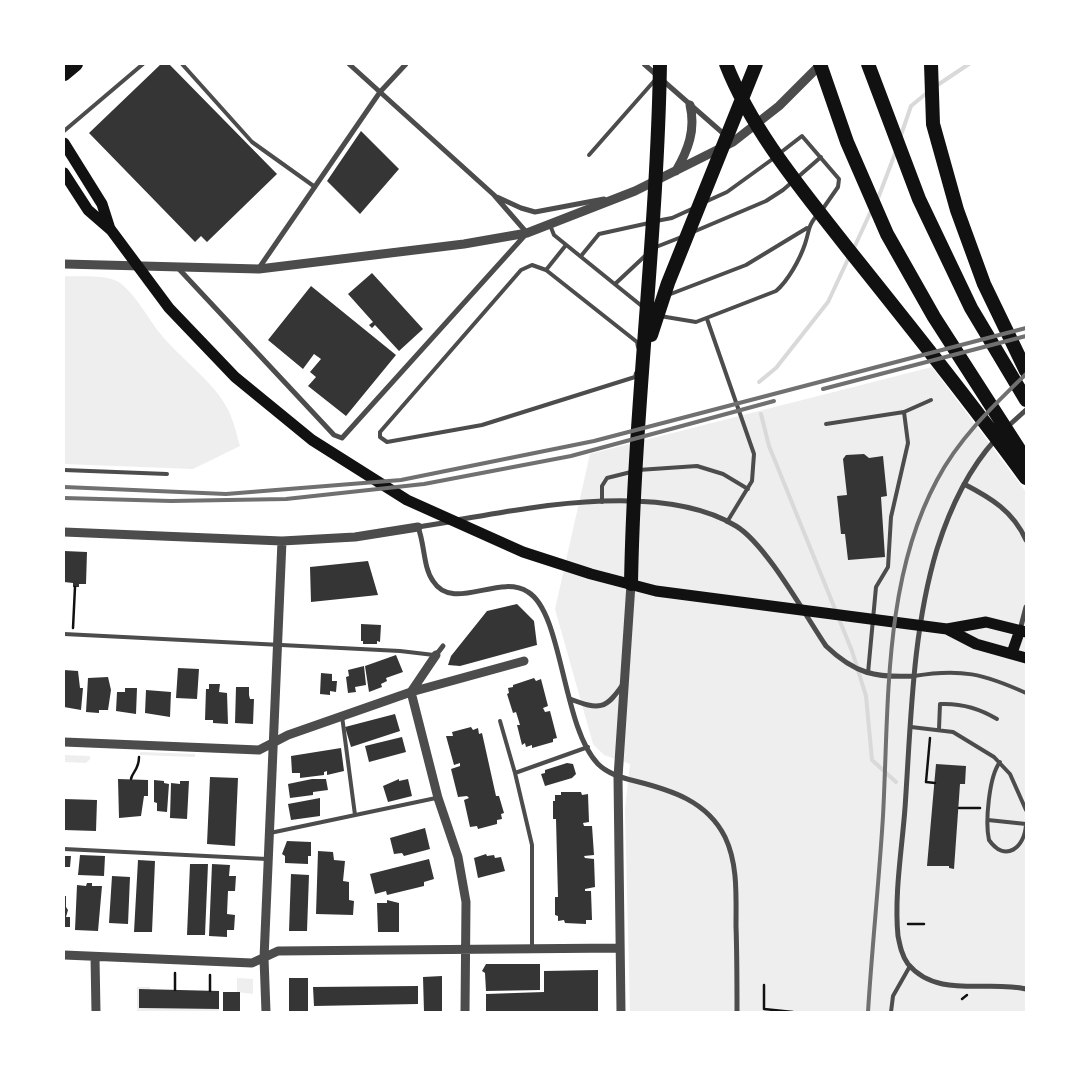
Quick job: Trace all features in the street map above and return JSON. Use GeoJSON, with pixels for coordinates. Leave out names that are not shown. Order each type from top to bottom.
{"type":"FeatureCollection","features":[{"type":"Feature","properties":{"kind":"highway"},"geometry":{"type":"LineString","coordinates":[[64,74],[76,64]]}},
{"type":"Feature","properties":{"kind":"highway"},"geometry":{"type":"LineString","coordinates":[[726,64],[734,83],[773,148],[816,207],[1008,441],[1026,460]]}},
{"type":"Feature","properties":{"kind":"highway"},"geometry":{"type":"LineString","coordinates":[[642,393],[652,333],[668,283],[756,64]]}},
{"type":"Feature","properties":{"kind":"highway"},"geometry":{"type":"LineString","coordinates":[[820,64],[847,142],[887,234],[934,318],[1008,441],[1026,478]]}},
{"type":"Feature","properties":{"kind":"highway"},"geometry":{"type":"LineString","coordinates":[[868,64],[919,199],[971,308],[1026,400]]}},
{"type":"Feature","properties":{"kind":"highway"},"geometry":{"type":"LineString","coordinates":[[931,64],[933,124],[957,210],[984,284],[1026,371]]}},
{"type":"Feature","properties":{"kind":"highway"},"geometry":{"type":"LineString","coordinates":[[631,584],[631,530],[658,161],[659,70]]}},
{"type":"Feature","properties":{"kind":"main road"},"geometry":{"type":"LineString","coordinates":[[64,143],[102,204],[111,230]]}},
{"type":"Feature","properties":{"kind":"main road"},"geometry":{"type":"LineString","coordinates":[[64,174],[88,210]]}},
{"type":"Feature","properties":{"kind":"main road"},"geometry":{"type":"LineString","coordinates":[[64,183],[88,210],[111,230],[169,308],[205,348],[241,382],[292,426],[339,459],[407,500],[523,552],[591,574],[656,591],[947,629],[986,622],[1023,631],[1012,653]]}},
{"type":"Feature","properties":{"kind":"main road"},"geometry":{"type":"LineString","coordinates":[[947,629],[976,644],[1026,658]]}},
{"type":"Feature","properties":{"kind":"street"},"geometry":{"type":"LineString","coordinates":[[349,64],[494,195],[527,233]]}},
{"type":"Feature","properties":{"kind":"street"},"geometry":{"type":"LineString","coordinates":[[259,269],[380,92],[406,64]]}},
{"type":"Feature","properties":{"kind":"street"},"geometry":{"type":"LineString","coordinates":[[644,64],[659,70],[690,105],[733,142]]}},
{"type":"Feature","properties":{"kind":"street"},"geometry":{"type":"LineString","coordinates":[[64,264],[259,269],[454,245],[527,233],[620,197],[674,173],[733,142],[779,106],[820,64]]}},
{"type":"Feature","properties":{"kind":"street"},"geometry":{"type":"LineString","coordinates":[[674,173],[685,156],[690,140],[692,122],[690,105]]}},
{"type":"Feature","properties":{"kind":"street"},"geometry":{"type":"LineString","coordinates":[[494,195],[521,208],[535,212],[620,197]]}},
{"type":"Feature","properties":{"kind":"street"},"geometry":{"type":"LineString","coordinates":[[178,268],[334,435],[342,438],[527,233]]}},
{"type":"Feature","properties":{"kind":"street"},"geometry":{"type":"LineString","coordinates":[[1026,410],[991,444],[964,484],[944,530],[926,591],[914,676],[899,888],[898,934],[901,951],[910,966],[939,985],[1005,985],[1026,989]]}},
{"type":"Feature","properties":{"kind":"street"},"geometry":{"type":"LineString","coordinates":[[964,484],[994,501],[1007,511],[1026,540]]}},
{"type":"Feature","properties":{"kind":"street"},"geometry":{"type":"LineString","coordinates":[[64,532],[282,541],[355,537],[560,504],[655,501],[699,510],[736,526],[762,550],[826,646],[840,660],[880,677],[914,676]]}},
{"type":"Feature","properties":{"kind":"street"},"geometry":{"type":"LineString","coordinates":[[418,527],[424,543],[427,564],[432,580],[447,593],[463,594],[487,588],[513,586],[529,592],[544,610],[580,736],[598,764],[618,776],[681,794],[700,806],[724,836],[733,859],[736,882],[737,1012]]}},
{"type":"Feature","properties":{"kind":"street"},"geometry":{"type":"LineString","coordinates":[[266,1012],[264,958],[282,541]]}},
{"type":"Feature","properties":{"kind":"street"},"geometry":{"type":"LineString","coordinates":[[621,1012],[618,776],[631,584]]}},
{"type":"Feature","properties":{"kind":"street"},"geometry":{"type":"LineString","coordinates":[[1023,631],[1026,607]]}},
{"type":"Feature","properties":{"kind":"street"},"geometry":{"type":"LineString","coordinates":[[443,646],[411,692],[438,798],[458,857],[466,902],[465,1012]]}},
{"type":"Feature","properties":{"kind":"street"},"geometry":{"type":"LineString","coordinates":[[64,742],[259,750],[288,735],[411,692],[524,661]]}},
{"type":"Feature","properties":{"kind":"street"},"geometry":{"type":"LineString","coordinates":[[570,699],[585,705],[606,705],[612,701],[625,682]]}},
{"type":"Feature","properties":{"kind":"street"},"geometry":{"type":"LineString","coordinates":[[64,955],[252,963],[278,951],[619,948]]}},
{"type":"Feature","properties":{"kind":"street"},"geometry":{"type":"LineString","coordinates":[[95,957],[96,1012]]}},
{"type":"Feature","properties":{"kind":"lane"},"geometry":{"type":"LineString","coordinates":[[64,131],[143,64]]}},
{"type":"Feature","properties":{"kind":"lane"},"geometry":{"type":"LineString","coordinates":[[182,64],[252,142],[315,187]]}},
{"type":"Feature","properties":{"kind":"lane"},"geometry":{"type":"LineString","coordinates":[[589,155],[659,70]]}},
{"type":"Feature","properties":{"kind":"lane"},"geometry":{"type":"LineString","coordinates":[[581,256],[599,234],[672,218],[727,192],[802,136],[839,179],[838,187],[808,227],[746,265],[653,300],[644,308]]}},
{"type":"Feature","properties":{"kind":"lane"},"geometry":{"type":"LineString","coordinates":[[615,284],[640,259],[659,245],[716,224],[766,201],[783,190],[821,157]]}},
{"type":"Feature","properties":{"kind":"lane"},"geometry":{"type":"LineString","coordinates":[[550,225],[554,235],[653,314],[678,321],[696,322],[776,291],[783,286],[805,244],[808,227]]}},
{"type":"Feature","properties":{"kind":"lane"},"geometry":{"type":"LineString","coordinates":[[546,270],[566,245]]}},
{"type":"Feature","properties":{"kind":"lane"},"geometry":{"type":"LineString","coordinates":[[532,265],[546,270],[637,342],[639,355],[635,376],[482,425],[387,442],[380,437],[380,432],[522,270],[532,265]]}},
{"type":"Feature","properties":{"kind":"lane"},"geometry":{"type":"LineString","coordinates":[[707,319],[754,454],[754,469],[748,489],[727,522]]}},
{"type":"Feature","properties":{"kind":"lane"},"geometry":{"type":"LineString","coordinates":[[826,424],[904,412],[931,400]]}},
{"type":"Feature","properties":{"kind":"lane"},"geometry":{"type":"LineString","coordinates":[[866,672],[876,586],[888,567],[891,518],[908,443],[904,412]]}},
{"type":"Feature","properties":{"kind":"lane"},"geometry":{"type":"LineString","coordinates":[[602,503],[602,486],[607,478],[644,469],[697,466],[710,469],[748,489]]}},
{"type":"Feature","properties":{"kind":"lane"},"geometry":{"type":"LineString","coordinates":[[64,470],[167,474]]}},
{"type":"Feature","properties":{"kind":"lane"},"geometry":{"type":"LineString","coordinates":[[64,634],[436,655]]}},
{"type":"Feature","properties":{"kind":"lane"},"geometry":{"type":"LineString","coordinates":[[914,676],[965,672],[993,678],[1026,693]]}},
{"type":"Feature","properties":{"kind":"lane"},"geometry":{"type":"LineString","coordinates":[[939,729],[940,704],[960,704],[986,712],[997,719]]}},
{"type":"Feature","properties":{"kind":"lane"},"geometry":{"type":"LineString","coordinates":[[342,716],[355,815]]}},
{"type":"Feature","properties":{"kind":"lane"},"geometry":{"type":"LineString","coordinates":[[500,721],[515,773],[532,845],[532,949]]}},
{"type":"Feature","properties":{"kind":"lane"},"geometry":{"type":"LineString","coordinates":[[911,727],[939,729],[962,736],[1000,762],[1010,774],[1026,810]]}},
{"type":"Feature","properties":{"kind":"lane"},"geometry":{"type":"LineString","coordinates":[[515,773],[588,747]]}},
{"type":"Feature","properties":{"kind":"lane"},"geometry":{"type":"LineString","coordinates":[[988,820],[1026,824],[1026,836],[1020,845],[1004,852],[993,846],[988,840],[988,820],[993,771],[1000,762]]}},
{"type":"Feature","properties":{"kind":"lane"},"geometry":{"type":"LineString","coordinates":[[270,834],[438,798]]}},
{"type":"Feature","properties":{"kind":"lane"},"geometry":{"type":"LineString","coordinates":[[64,848],[269,859]]}},
{"type":"Feature","properties":{"kind":"lane"},"geometry":{"type":"LineString","coordinates":[[891,1012],[892,996],[910,966]]}},
{"type":"Feature","properties":{"kind":"path"},"geometry":{"type":"LineString","coordinates":[[72,634],[75,587]]}},
{"type":"Feature","properties":{"kind":"path"},"geometry":{"type":"LineString","coordinates":[[930,738],[926,782],[935,783]]}},
{"type":"Feature","properties":{"kind":"path"},"geometry":{"type":"LineString","coordinates":[[131,780],[132,774],[138,768],[139,756]]}},
{"type":"Feature","properties":{"kind":"path"},"geometry":{"type":"LineString","coordinates":[[958,808],[989,808]]}},
{"type":"Feature","properties":{"kind":"path"},"geometry":{"type":"LineString","coordinates":[[908,924],[924,924]]}},
{"type":"Feature","properties":{"kind":"path"},"geometry":{"type":"LineString","coordinates":[[175,973],[175,990]]}},
{"type":"Feature","properties":{"kind":"path"},"geometry":{"type":"LineString","coordinates":[[210,975],[210,991]]}},
{"type":"Feature","properties":{"kind":"path"},"geometry":{"type":"LineString","coordinates":[[764,984],[764,1008],[793,1012]]}},
{"type":"Feature","properties":{"kind":"shaded area"},"geometry":{"type":"Polygon","coordinates":[[[64,276],[98,277],[111,279],[123,285],[140,304],[159,332],[220,396],[231,415],[240,446],[193,469],[64,464],[64,276]]]}},
{"type":"Feature","properties":{"kind":"shaded area"},"geometry":{"type":"Polygon","coordinates":[[[932,367],[1026,492],[1026,1012],[630,1012],[625,809],[630,764],[604,755],[593,744],[555,609],[590,454],[932,367]]]}},
{"type":"Feature","properties":{"kind":"shaded area"},"geometry":{"type":"Polygon","coordinates":[[[140,752],[195,754],[195,757],[140,755],[140,752]]]}},
{"type":"Feature","properties":{"kind":"shaded area"},"geometry":{"type":"Polygon","coordinates":[[[64,755],[90,756],[90,759],[86,763],[64,762],[64,755]]]}},
{"type":"Feature","properties":{"kind":"shaded area"},"geometry":{"type":"Polygon","coordinates":[[[237,978],[253,979],[253,994],[237,992],[237,978]]]}},
{"type":"Feature","properties":{"kind":"shaded area"},"geometry":{"type":"Polygon","coordinates":[[[137,987],[150,987],[150,989],[139,989],[139,1008],[219,1009],[219,1012],[137,1012],[137,987]]]}},
{"type":"Feature","properties":{"kind":"building"},"geometry":{"type":"Polygon","coordinates":[[[161,64],[169,64],[277,174],[207,242],[201,236],[195,242],[89,133],[161,64]]]}},
{"type":"Feature","properties":{"kind":"building"},"geometry":{"type":"Polygon","coordinates":[[[361,131],[399,169],[360,214],[327,181],[361,131]]]}},
{"type":"Feature","properties":{"kind":"building"},"geometry":{"type":"Polygon","coordinates":[[[372,273],[423,329],[399,351],[375,325],[372,328],[369,325],[373,322],[348,294],[372,273]]]}},
{"type":"Feature","properties":{"kind":"building"},"geometry":{"type":"Polygon","coordinates":[[[311,286],[396,355],[346,416],[308,386],[316,377],[310,372],[321,359],[314,354],[303,369],[268,340],[311,286]]]}},
{"type":"Feature","properties":{"kind":"building"},"geometry":{"type":"Polygon","coordinates":[[[864,454],[869,458],[883,456],[887,496],[881,497],[885,557],[848,560],[845,534],[841,534],[837,496],[847,495],[843,459],[846,455],[864,454]]]}},
{"type":"Feature","properties":{"kind":"building"},"geometry":{"type":"Polygon","coordinates":[[[64,551],[87,552],[86,584],[79,584],[79,587],[73,587],[73,583],[64,582],[64,551]]]}},
{"type":"Feature","properties":{"kind":"building"},"geometry":{"type":"Polygon","coordinates":[[[368,561],[378,595],[311,602],[310,567],[368,561]]]}},
{"type":"Feature","properties":{"kind":"building"},"geometry":{"type":"Polygon","coordinates":[[[517,604],[534,621],[537,645],[460,666],[448,665],[451,656],[487,611],[517,604]]]}},
{"type":"Feature","properties":{"kind":"building"},"geometry":{"type":"Polygon","coordinates":[[[361,624],[381,625],[380,642],[377,641],[377,644],[363,644],[363,641],[361,641],[361,624]]]}},
{"type":"Feature","properties":{"kind":"building"},"geometry":{"type":"Polygon","coordinates":[[[396,655],[403,672],[386,678],[387,681],[381,684],[382,687],[369,692],[365,666],[396,655]]]}},
{"type":"Feature","properties":{"kind":"building"},"geometry":{"type":"Polygon","coordinates":[[[364,666],[366,685],[355,687],[356,692],[348,693],[346,677],[349,676],[348,670],[364,666]]]}},
{"type":"Feature","properties":{"kind":"building"},"geometry":{"type":"Polygon","coordinates":[[[178,668],[199,669],[197,699],[176,698],[178,668]]]}},
{"type":"Feature","properties":{"kind":"building"},"geometry":{"type":"Polygon","coordinates":[[[64,670],[78,671],[80,688],[83,688],[81,710],[64,707],[64,670]]]}},
{"type":"Feature","properties":{"kind":"building"},"geometry":{"type":"Polygon","coordinates":[[[321,673],[332,674],[332,681],[337,681],[336,692],[330,691],[330,695],[320,694],[321,673]]]}},
{"type":"Feature","properties":{"kind":"building"},"geometry":{"type":"Polygon","coordinates":[[[108,677],[111,690],[108,710],[99,710],[99,713],[86,712],[88,678],[108,677]]]}},
{"type":"Feature","properties":{"kind":"building"},"geometry":{"type":"Polygon","coordinates":[[[534,678],[536,681],[541,679],[548,706],[543,708],[545,712],[550,711],[557,738],[553,739],[553,742],[532,748],[532,745],[526,747],[525,743],[522,745],[517,725],[520,725],[516,712],[513,713],[507,694],[509,693],[508,688],[513,687],[513,685],[534,678]]]}},
{"type":"Feature","properties":{"kind":"building"},"geometry":{"type":"Polygon","coordinates":[[[209,684],[220,684],[219,692],[227,693],[228,724],[213,723],[213,720],[205,720],[206,689],[209,689],[209,684]]]}},
{"type":"Feature","properties":{"kind":"building"},"geometry":{"type":"Polygon","coordinates":[[[236,687],[249,687],[250,699],[254,699],[253,724],[235,723],[236,687]]]}},
{"type":"Feature","properties":{"kind":"building"},"geometry":{"type":"Polygon","coordinates":[[[125,688],[137,688],[136,714],[116,711],[117,692],[125,692],[125,688]]]}},
{"type":"Feature","properties":{"kind":"building"},"geometry":{"type":"Polygon","coordinates":[[[146,690],[171,692],[170,717],[145,713],[146,690]]]}},
{"type":"Feature","properties":{"kind":"building"},"geometry":{"type":"Polygon","coordinates":[[[395,714],[400,731],[351,747],[345,727],[395,714]]]}},
{"type":"Feature","properties":{"kind":"building"},"geometry":{"type":"Polygon","coordinates":[[[471,727],[473,730],[478,728],[479,734],[482,733],[496,796],[499,796],[504,813],[501,814],[502,819],[497,820],[497,824],[478,829],[477,826],[470,827],[464,800],[469,798],[467,796],[458,797],[451,769],[460,766],[460,763],[454,765],[446,736],[453,736],[452,732],[471,727]]]}},
{"type":"Feature","properties":{"kind":"building"},"geometry":{"type":"Polygon","coordinates":[[[402,737],[406,752],[369,762],[365,746],[402,737]]]}},
{"type":"Feature","properties":{"kind":"building"},"geometry":{"type":"Polygon","coordinates":[[[341,748],[344,771],[327,775],[327,771],[324,772],[324,775],[300,778],[300,773],[292,773],[291,756],[341,748]]]}},
{"type":"Feature","properties":{"kind":"building"},"geometry":{"type":"Polygon","coordinates":[[[567,763],[573,764],[576,774],[572,778],[545,786],[541,774],[545,773],[545,770],[567,763]]]}},
{"type":"Feature","properties":{"kind":"building"},"geometry":{"type":"Polygon","coordinates":[[[936,764],[966,766],[965,784],[960,784],[954,869],[949,868],[949,866],[927,866],[936,764]]]}},
{"type":"Feature","properties":{"kind":"building"},"geometry":{"type":"Polygon","coordinates":[[[210,777],[238,778],[235,846],[207,844],[210,777]]]}},
{"type":"Feature","properties":{"kind":"building"},"geometry":{"type":"Polygon","coordinates":[[[118,779],[148,780],[148,796],[144,796],[141,816],[119,818],[118,779]]]}},
{"type":"Feature","properties":{"kind":"building"},"geometry":{"type":"Polygon","coordinates":[[[312,779],[326,779],[328,790],[313,792],[313,795],[290,798],[288,784],[312,779]]]}},
{"type":"Feature","properties":{"kind":"building"},"geometry":{"type":"Polygon","coordinates":[[[399,779],[399,781],[408,779],[412,796],[388,802],[383,786],[399,779]]]}},
{"type":"Feature","properties":{"kind":"building"},"geometry":{"type":"Polygon","coordinates":[[[154,780],[164,781],[164,783],[169,784],[167,812],[157,811],[157,803],[154,802],[154,780]]]}},
{"type":"Feature","properties":{"kind":"building"},"geometry":{"type":"Polygon","coordinates":[[[180,781],[189,781],[187,819],[170,818],[171,783],[180,784],[180,781]]]}},
{"type":"Feature","properties":{"kind":"building"},"geometry":{"type":"Polygon","coordinates":[[[561,792],[588,794],[589,822],[583,823],[584,826],[592,826],[594,855],[584,856],[585,858],[594,859],[595,887],[585,889],[585,891],[591,891],[592,920],[586,920],[586,924],[565,923],[564,920],[558,921],[558,916],[555,915],[555,897],[558,897],[556,819],[553,819],[553,801],[555,801],[555,795],[561,795],[561,792]]]}},
{"type":"Feature","properties":{"kind":"building"},"geometry":{"type":"Polygon","coordinates":[[[320,798],[320,816],[291,820],[288,804],[320,798]]]}},
{"type":"Feature","properties":{"kind":"building"},"geometry":{"type":"Polygon","coordinates":[[[64,799],[97,800],[96,831],[64,830],[64,799]]]}},
{"type":"Feature","properties":{"kind":"building"},"geometry":{"type":"Polygon","coordinates":[[[425,828],[430,849],[404,856],[402,853],[394,854],[390,838],[425,828]]]}},
{"type":"Feature","properties":{"kind":"building"},"geometry":{"type":"Polygon","coordinates":[[[287,841],[311,842],[311,856],[308,856],[308,864],[285,863],[285,856],[282,854],[287,841]]]}},
{"type":"Feature","properties":{"kind":"building"},"geometry":{"type":"Polygon","coordinates":[[[318,851],[333,852],[334,860],[345,861],[343,881],[349,882],[349,900],[354,901],[353,915],[316,914],[318,851]]]}},
{"type":"Feature","properties":{"kind":"building"},"geometry":{"type":"Polygon","coordinates":[[[486,854],[487,856],[494,855],[495,858],[501,857],[505,871],[478,878],[474,858],[486,854]]]}},
{"type":"Feature","properties":{"kind":"building"},"geometry":{"type":"Polygon","coordinates":[[[80,855],[105,856],[104,876],[78,875],[80,855]]]}},
{"type":"Feature","properties":{"kind":"building"},"geometry":{"type":"Polygon","coordinates":[[[64,856],[71,856],[70,867],[64,867],[64,856]]]}},
{"type":"Feature","properties":{"kind":"building"},"geometry":{"type":"Polygon","coordinates":[[[429,859],[434,879],[424,882],[424,886],[387,895],[386,891],[375,894],[370,874],[429,859]]]}},
{"type":"Feature","properties":{"kind":"building"},"geometry":{"type":"Polygon","coordinates":[[[138,860],[155,861],[152,932],[134,932],[138,860]]]}},
{"type":"Feature","properties":{"kind":"building"},"geometry":{"type":"Polygon","coordinates":[[[190,864],[208,864],[205,935],[187,935],[190,864]]]}},
{"type":"Feature","properties":{"kind":"building"},"geometry":{"type":"Polygon","coordinates":[[[212,864],[230,865],[229,876],[236,876],[235,891],[228,891],[227,914],[235,915],[234,930],[227,930],[227,937],[209,936],[212,864]]]}},
{"type":"Feature","properties":{"kind":"building"},"geometry":{"type":"Polygon","coordinates":[[[291,874],[309,875],[307,931],[289,931],[291,874]]]}},
{"type":"Feature","properties":{"kind":"building"},"geometry":{"type":"Polygon","coordinates":[[[112,876],[130,877],[128,924],[109,923],[112,876]]]}},
{"type":"Feature","properties":{"kind":"building"},"geometry":{"type":"Polygon","coordinates":[[[87,883],[92,883],[92,886],[102,886],[98,931],[75,930],[77,885],[86,886],[87,883]]]}},
{"type":"Feature","properties":{"kind":"building"},"geometry":{"type":"Polygon","coordinates":[[[64,896],[66,896],[66,907],[68,910],[66,917],[70,917],[70,927],[64,927],[64,896]]]}},
{"type":"Feature","properties":{"kind":"building"},"geometry":{"type":"Polygon","coordinates":[[[387,900],[399,903],[399,932],[378,932],[377,903],[387,903],[387,900]]]}},
{"type":"Feature","properties":{"kind":"building"},"geometry":{"type":"Polygon","coordinates":[[[486,964],[540,964],[540,990],[486,991],[485,973],[482,971],[486,964]]]}},
{"type":"Feature","properties":{"kind":"building"},"geometry":{"type":"Polygon","coordinates":[[[598,970],[598,1012],[486,1012],[486,994],[544,992],[544,971],[598,970]]]}},
{"type":"Feature","properties":{"kind":"building"},"geometry":{"type":"Polygon","coordinates":[[[442,976],[442,1012],[424,1012],[423,977],[442,976]]]}},
{"type":"Feature","properties":{"kind":"building"},"geometry":{"type":"Polygon","coordinates":[[[289,978],[308,978],[308,1012],[289,1012],[289,978]]]}},
{"type":"Feature","properties":{"kind":"building"},"geometry":{"type":"Polygon","coordinates":[[[418,986],[418,1004],[314,1006],[313,987],[418,986]]]}},
{"type":"Feature","properties":{"kind":"building"},"geometry":{"type":"Polygon","coordinates":[[[139,989],[219,991],[219,1009],[139,1008],[139,989]]]}},
{"type":"Feature","properties":{"kind":"building"},"geometry":{"type":"Polygon","coordinates":[[[223,992],[240,992],[240,1012],[223,1012],[223,992]]]}},
{"type":"Feature","properties":{"kind":"waterway"},"geometry":{"type":"LineString","coordinates":[[936,86],[969,64]]}},
{"type":"Feature","properties":{"kind":"waterway"},"geometry":{"type":"LineString","coordinates":[[900,138],[911,106],[928,92]]}},
{"type":"Feature","properties":{"kind":"waterway"},"geometry":{"type":"LineString","coordinates":[[877,201],[896,151]]}},
{"type":"Feature","properties":{"kind":"waterway"},"geometry":{"type":"LineString","coordinates":[[853,250],[872,209]]}},
{"type":"Feature","properties":{"kind":"waterway"},"geometry":{"type":"LineString","coordinates":[[759,382],[776,368],[828,302],[849,257]]}},
{"type":"Feature","properties":{"kind":"waterway"},"geometry":{"type":"LineString","coordinates":[[761,414],[769,446],[852,651],[866,696],[872,760],[896,782]]}},
{"type":"Feature","properties":{"kind":"railway"},"geometry":{"type":"LineString","coordinates":[[64,487],[226,494],[401,480],[594,441],[1026,328]]}},
{"type":"Feature","properties":{"kind":"railway"},"geometry":{"type":"LineString","coordinates":[[823,389],[1026,336]]}},
{"type":"Feature","properties":{"kind":"railway"},"geometry":{"type":"LineString","coordinates":[[868,1012],[883,816],[888,688],[898,601],[907,559],[919,519],[946,465],[977,423],[1026,374]]}},
{"type":"Feature","properties":{"kind":"railway"},"geometry":{"type":"LineString","coordinates":[[64,498],[171,501],[286,499],[424,484],[571,456],[774,401]]}}]}
